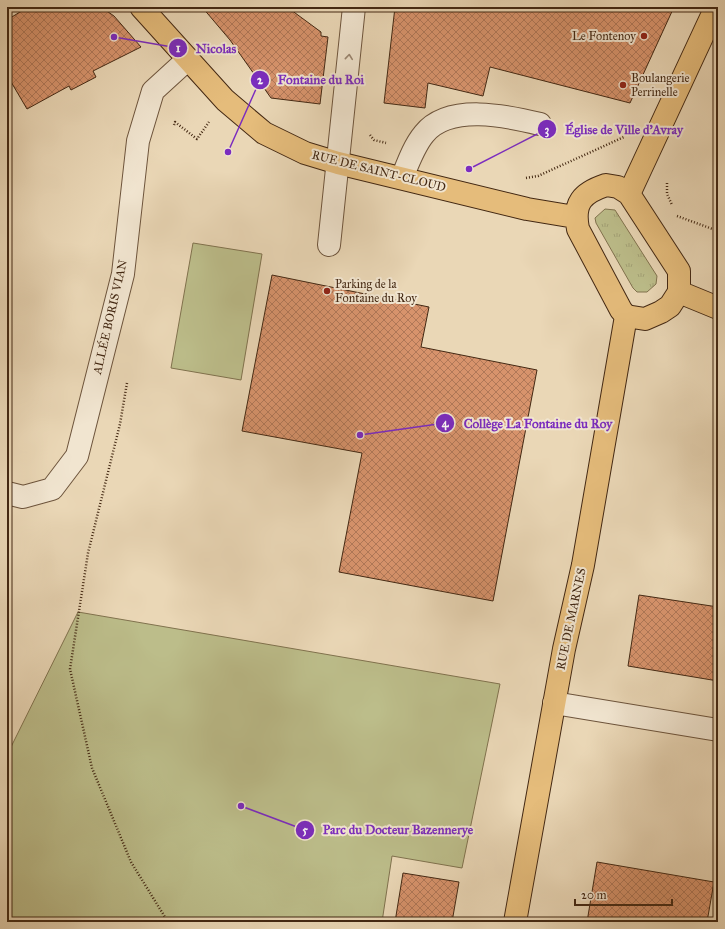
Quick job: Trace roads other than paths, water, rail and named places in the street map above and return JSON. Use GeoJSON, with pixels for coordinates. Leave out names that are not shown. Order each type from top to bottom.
{"type":"FeatureCollection","features":[{"type":"Feature","properties":{"kind":"main road","name":"RUE DE SAINT-CLOUD"},"geometry":{"type":"LineString","coordinates":[[141,7],[225,100],[264,133],[305,153],[338,163],[527,209],[575,216]]}},
{"type":"Feature","properties":{"kind":"main road"},"geometry":{"type":"LineString","coordinates":[[629,194],[716,7]]}},
{"type":"Feature","properties":{"kind":"main road"},"geometry":{"type":"LineString","coordinates":[[606,185],[618,187],[629,194],[679,271],[679,292],[670,306],[661,312],[644,318],[626,316],[621,310],[578,229],[575,216],[578,204],[589,191],[606,185]]}},
{"type":"Feature","properties":{"kind":"main road"},"geometry":{"type":"LineString","coordinates":[[679,292],[718,308]]}},
{"type":"Feature","properties":{"kind":"main road","name":"RUE DE MARNES"},"geometry":{"type":"LineString","coordinates":[[515,922],[564,649],[583,565],[626,316]]}},
{"type":"Feature","properties":{"kind":"street"},"geometry":{"type":"LineString","coordinates":[[329,244],[354,7]]}},
{"type":"Feature","properties":{"kind":"street","name":"ALLÉE BORIS VIAN"},"geometry":{"type":"LineString","coordinates":[[7,493],[24,497],[52,489],[77,456],[123,274],[138,141],[153,91],[188,59]]}},
{"type":"Feature","properties":{"kind":"street"},"geometry":{"type":"LineString","coordinates":[[402,178],[414,150],[424,133],[442,119],[480,114],[509,117],[540,124]]}},
{"type":"Feature","properties":{"kind":"street"},"geometry":{"type":"LineString","coordinates":[[554,702],[718,730]]}},
{"type":"Feature","properties":{"kind":"place","name":"Le Fontenoy"},"geometry":{"type":"Point","coordinates":[644,36]}},
{"type":"Feature","properties":{"kind":"place","name":"Nicolas"},"geometry":{"type":"Point","coordinates":[114,37]}},
{"type":"Feature","properties":{"kind":"place","name":"Boulangerie Perrinelle"},"geometry":{"type":"Point","coordinates":[623,85]}},
{"type":"Feature","properties":{"kind":"place","name":"Fontaine du Roi"},"geometry":{"type":"Point","coordinates":[228,152]}},
{"type":"Feature","properties":{"kind":"place","name":"Église de Ville d'Avray"},"geometry":{"type":"Point","coordinates":[469,169]}},
{"type":"Feature","properties":{"kind":"place","name":"Parking de la Fontaine du Roy"},"geometry":{"type":"Point","coordinates":[327,291]}},
{"type":"Feature","properties":{"kind":"place","name":"Collège La Fontaine du Roy"},"geometry":{"type":"Point","coordinates":[360,435]}},
{"type":"Feature","properties":{"kind":"place","name":"Parc du Docteur Bazennerye"},"geometry":{"type":"Point","coordinates":[241,806]}}]}
